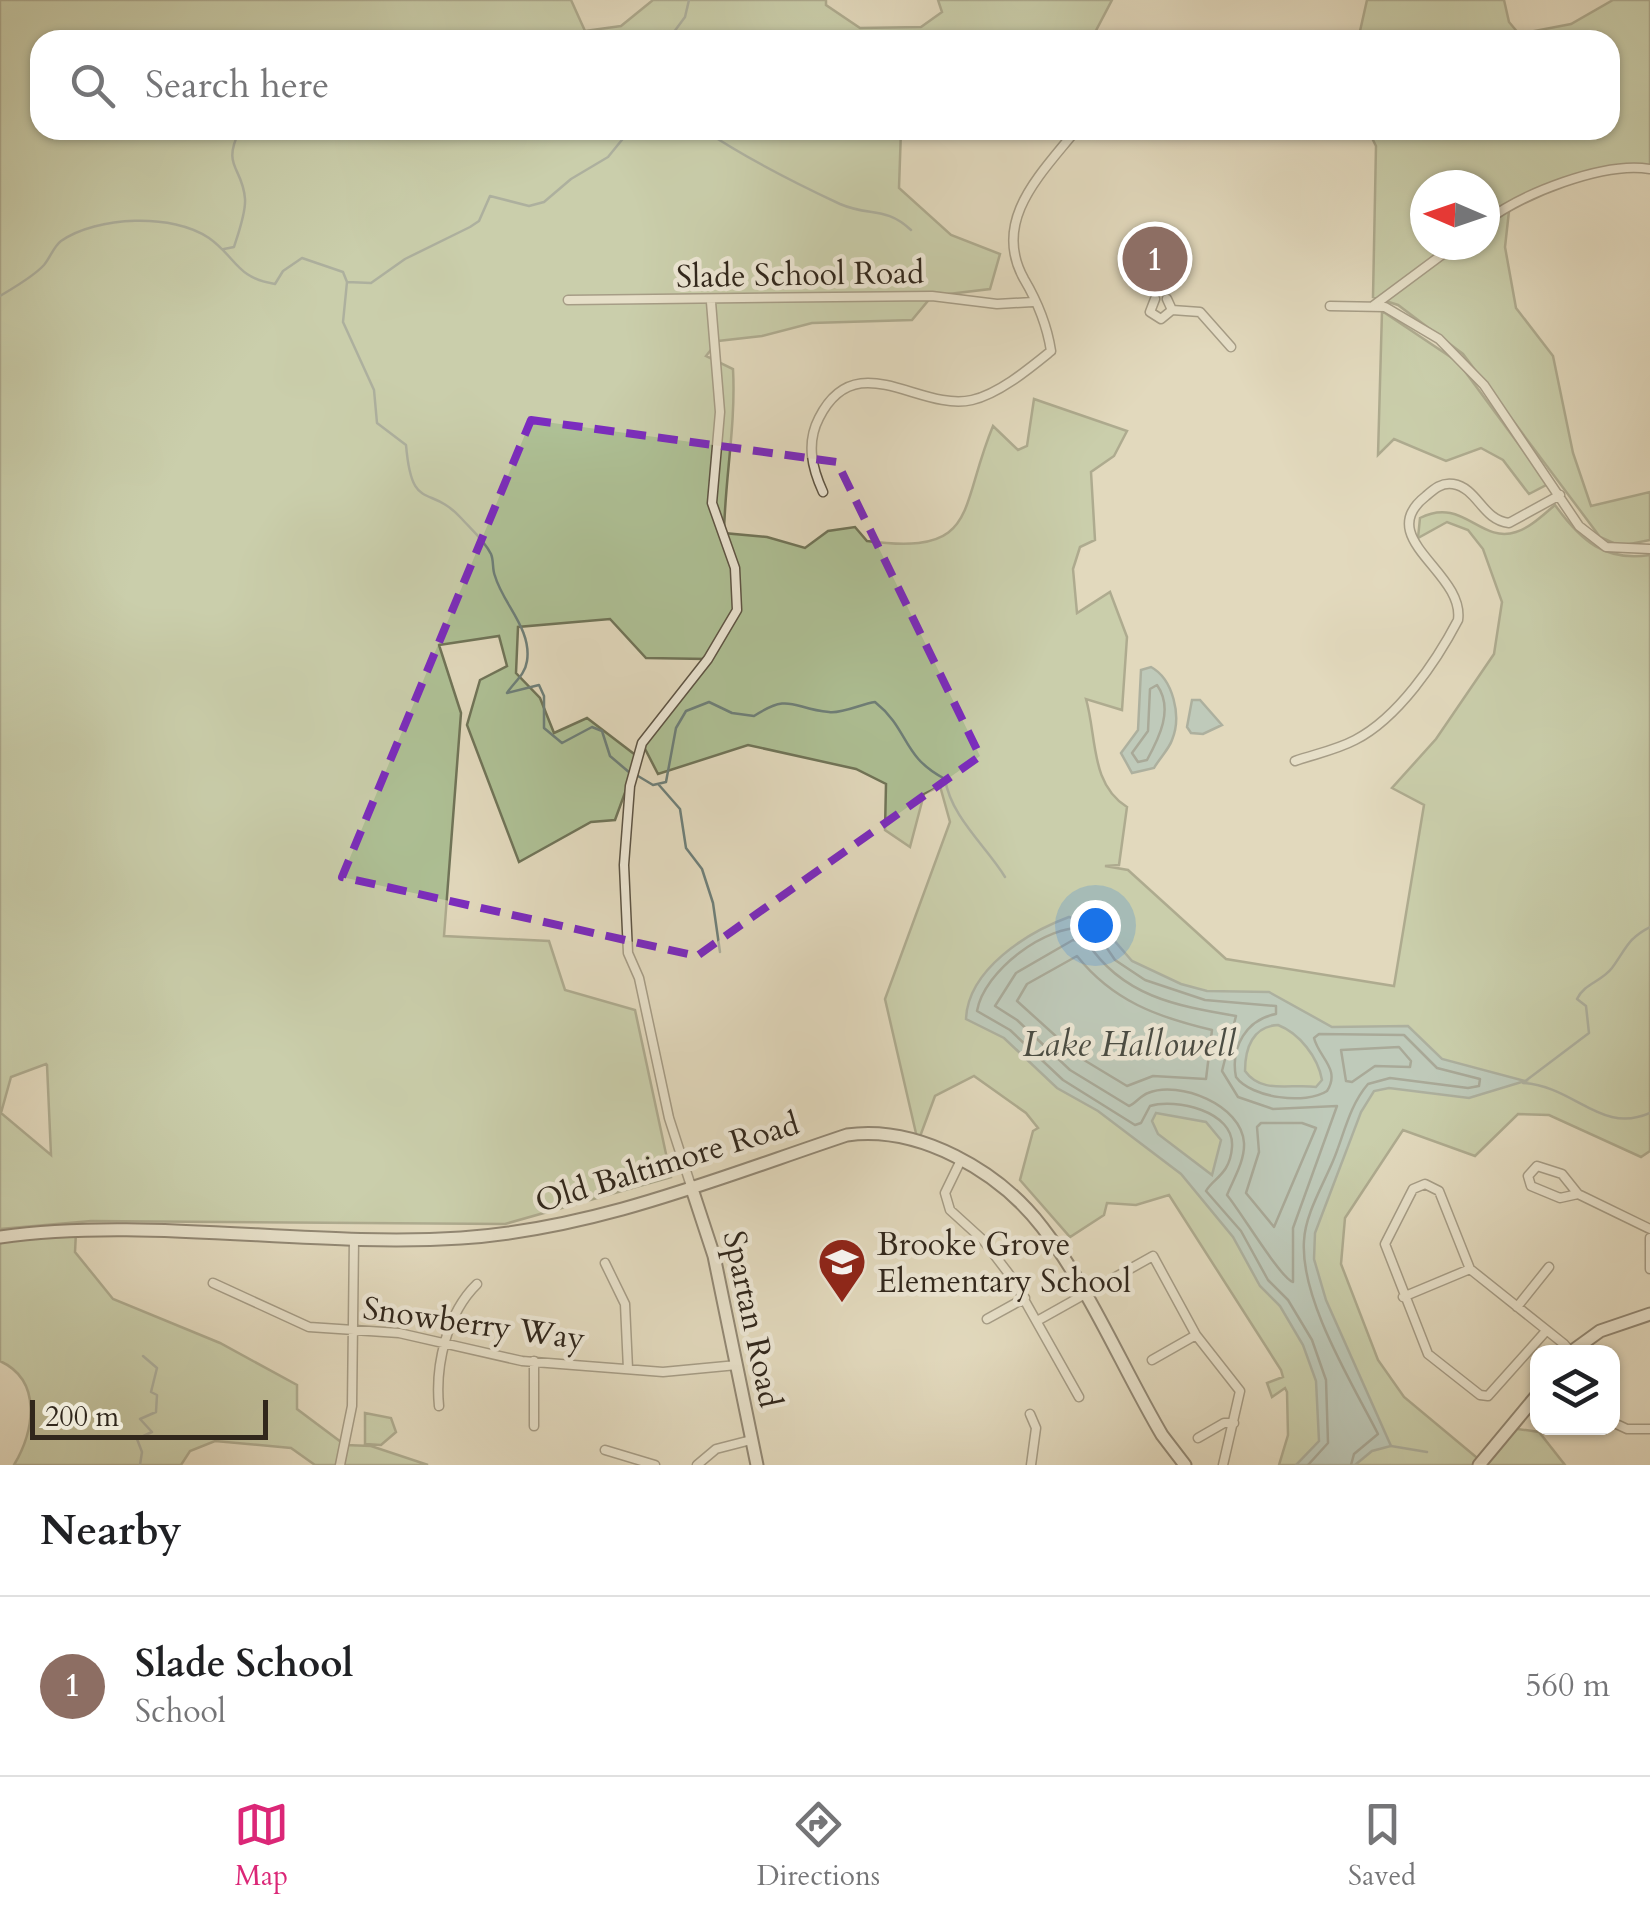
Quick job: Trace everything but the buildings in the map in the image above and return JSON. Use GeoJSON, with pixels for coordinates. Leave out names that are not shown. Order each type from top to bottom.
{"type":"FeatureCollection","features":[{"type":"Feature","properties":{"kind":"street"},"geometry":{"type":"LineString","coordinates":[[823,492],[813,465],[812,440],[816,422],[836,396],[855,386],[882,382],[935,401],[983,396],[1051,351],[1046,324],[1033,302],[1016,256],[1015,214],[1069,140]]}},
{"type":"Feature","properties":{"kind":"street"},"geometry":{"type":"LineString","coordinates":[[1500,212],[1600,171],[1650,169]]}},
{"type":"Feature","properties":{"kind":"street"},"geometry":{"type":"LineString","coordinates":[[1373,306],[1435,260]]}},
{"type":"Feature","properties":{"kind":"street","name":"Slade School Road"},"geometry":{"type":"LineString","coordinates":[[568,300],[711,302],[932,296],[997,304],[1033,302]]}},
{"type":"Feature","properties":{"kind":"street"},"geometry":{"type":"LineString","coordinates":[[1166,298],[1172,310]]}},
{"type":"Feature","properties":{"kind":"street"},"geometry":{"type":"LineString","coordinates":[[1155,299],[1149,308],[1154,318],[1165,318],[1172,310]]}},
{"type":"Feature","properties":{"kind":"street"},"geometry":{"type":"LineString","coordinates":[[691,1186],[669,1118],[639,978],[628,953],[624,865],[634,769],[652,726],[708,659],[737,610],[735,568],[712,503],[720,412],[711,302]]}},
{"type":"Feature","properties":{"kind":"street"},"geometry":{"type":"LineString","coordinates":[[1330,306],[1373,306],[1396,311],[1464,362],[1596,541],[1620,551],[1650,549]]}},
{"type":"Feature","properties":{"kind":"street"},"geometry":{"type":"LineString","coordinates":[[1172,310],[1200,312],[1231,347]]}},
{"type":"Feature","properties":{"kind":"street"},"geometry":{"type":"LineString","coordinates":[[1295,761],[1342,746],[1372,730],[1400,704],[1458,620],[1455,592],[1410,536],[1407,521],[1411,508],[1441,485],[1452,484],[1469,493],[1494,520],[1509,523],[1560,495]]}},
{"type":"Feature","properties":{"kind":"street","name":"Old Baltimore Road"},"geometry":{"type":"LineString","coordinates":[[0,1237],[76,1232],[458,1238],[548,1230],[870,1132],[923,1143],[962,1160],[1006,1191],[1040,1223],[1162,1435],[1185,1465]]}},
{"type":"Feature","properties":{"kind":"street"},"geometry":{"type":"LineString","coordinates":[[962,1160],[951,1179],[946,1202],[996,1256],[1038,1321],[1079,1397]]}},
{"type":"Feature","properties":{"kind":"street"},"geometry":{"type":"LineString","coordinates":[[1578,1194],[1560,1198],[1531,1186],[1528,1176],[1532,1168],[1544,1166],[1569,1178],[1578,1194],[1650,1229]]}},
{"type":"Feature","properties":{"kind":"street"},"geometry":{"type":"LineString","coordinates":[[1546,1331],[1494,1394],[1480,1395],[1428,1354],[1403,1297],[1385,1239],[1420,1184],[1444,1196],[1470,1269],[1517,1307],[1546,1331],[1563,1345]]}},
{"type":"Feature","properties":{"kind":"street","name":"Spartan Road"},"geometry":{"type":"LineString","coordinates":[[691,1186],[714,1256],[757,1465]]}},
{"type":"Feature","properties":{"kind":"street"},"geometry":{"type":"LineString","coordinates":[[1650,1238],[1650,1269]]}},
{"type":"Feature","properties":{"kind":"street"},"geometry":{"type":"LineString","coordinates":[[340,1465],[351,1417],[354,1239]]}},
{"type":"Feature","properties":{"kind":"street"},"geometry":{"type":"LineString","coordinates":[[1038,1321],[1153,1256],[1196,1335],[1240,1391],[1223,1465]]}},
{"type":"Feature","properties":{"kind":"street"},"geometry":{"type":"LineString","coordinates":[[605,1263],[625,1304],[628,1369]]}},
{"type":"Feature","properties":{"kind":"street"},"geometry":{"type":"LineString","coordinates":[[1517,1307],[1548,1267]]}},
{"type":"Feature","properties":{"kind":"street"},"geometry":{"type":"LineString","coordinates":[[1403,1297],[1470,1269]]}},
{"type":"Feature","properties":{"kind":"street","name":"Snowberry Way"},"geometry":{"type":"LineString","coordinates":[[213,1283],[236,1290],[296,1322],[399,1333],[534,1361],[692,1372],[738,1365]]}},
{"type":"Feature","properties":{"kind":"street"},"geometry":{"type":"LineString","coordinates":[[440,1406],[437,1383],[446,1345],[460,1300],[476,1284]]}},
{"type":"Feature","properties":{"kind":"street"},"geometry":{"type":"LineString","coordinates":[[987,1320],[1024,1298]]}},
{"type":"Feature","properties":{"kind":"street"},"geometry":{"type":"LineString","coordinates":[[1581,1345],[1600,1332],[1650,1314]]}},
{"type":"Feature","properties":{"kind":"street"},"geometry":{"type":"LineString","coordinates":[[1152,1360],[1196,1335]]}},
{"type":"Feature","properties":{"kind":"street"},"geometry":{"type":"LineString","coordinates":[[534,1361],[534,1426]]}},
{"type":"Feature","properties":{"kind":"street"},"geometry":{"type":"LineString","coordinates":[[1479,1465],[1530,1404]]}},
{"type":"Feature","properties":{"kind":"street"},"geometry":{"type":"LineString","coordinates":[[1030,1414],[1036,1428],[1031,1465]]}},
{"type":"Feature","properties":{"kind":"street"},"geometry":{"type":"LineString","coordinates":[[1198,1438],[1224,1423],[1234,1424]]}},
{"type":"Feature","properties":{"kind":"street"},"geometry":{"type":"LineString","coordinates":[[1620,1425],[1650,1430]]}},
{"type":"Feature","properties":{"kind":"street"},"geometry":{"type":"LineString","coordinates":[[697,1465],[716,1450],[752,1440]]}},
{"type":"Feature","properties":{"kind":"street"},"geometry":{"type":"LineString","coordinates":[[605,1450],[655,1465]]}},
{"type":"Feature","properties":{"kind":"highlighted area"},"geometry":{"type":"Polygon","coordinates":[[[531,420],[837,462],[980,756],[697,956],[342,877],[531,420]]]}},
{"type":"Feature","properties":{"kind":"green space"},"geometry":{"type":"Polygon","coordinates":[[[0,0],[571,0],[585,30],[30,30],[30,140],[901,140],[899,188],[951,235],[1000,254],[990,289],[932,296],[912,320],[812,323],[762,336],[718,341],[706,356],[733,369],[724,533],[767,537],[805,548],[828,531],[855,527],[867,541],[929,541],[947,533],[959,521],[993,426],[1018,450],[1027,446],[1034,399],[1127,431],[1114,456],[1091,472],[1095,540],[1080,547],[1073,569],[1077,613],[1110,592],[1127,637],[1122,710],[1086,699],[1101,773],[1115,797],[1127,807],[1119,865],[1105,866],[1128,870],[1226,959],[1394,986],[1424,805],[1392,788],[1436,739],[1494,654],[1502,602],[1483,549],[1468,530],[1447,522],[1418,538],[1420,518],[1448,513],[1503,534],[1526,527],[1555,505],[1574,529],[1595,546],[1620,555],[1650,555],[1650,1151],[1641,1157],[1549,1115],[1518,1114],[1475,1156],[1403,1130],[1345,1218],[1341,1264],[1378,1360],[1404,1397],[1482,1462],[1511,1428],[1541,1435],[1565,1465],[1279,1465],[1288,1435],[1287,1392],[1285,1388],[1272,1397],[1267,1383],[1283,1377],[1281,1370],[1169,1195],[1136,1205],[1107,1203],[1104,1215],[1070,1237],[1020,1180],[1033,1131],[1038,1128],[1026,1113],[974,1076],[935,1096],[918,1142],[885,999],[950,822],[940,786],[924,794],[910,847],[885,830],[886,784],[856,769],[748,745],[658,774],[642,743],[706,659],[646,658],[610,619],[518,627],[516,673],[540,698],[554,733],[587,718],[638,757],[615,820],[591,822],[519,862],[467,725],[480,680],[507,666],[499,636],[439,645],[461,713],[444,936],[549,941],[565,990],[635,1010],[671,1177],[505,1224],[91,1221],[0,1229],[0,0]],[[46,1064],[11,1077],[1,1113],[51,1155],[46,1064]]]}},
{"type":"Feature","properties":{"kind":"green space"},"geometry":{"type":"Polygon","coordinates":[[[653,0],[826,0],[826,5],[860,28],[921,27],[942,12],[938,0],[1112,0],[1096,30],[592,30],[621,26],[653,0]]]}},
{"type":"Feature","properties":{"kind":"green space"},"geometry":{"type":"Polygon","coordinates":[[[1367,0],[1504,0],[1509,22],[1516,30],[1360,30],[1367,0]]]}},
{"type":"Feature","properties":{"kind":"green space"},"geometry":{"type":"Polygon","coordinates":[[[1613,0],[1650,0],[1650,172],[1600,171],[1510,202],[1505,247],[1516,308],[1553,356],[1573,453],[1591,506],[1650,492],[1650,540],[1620,546],[1600,537],[1463,354],[1398,305],[1373,297],[1373,140],[1620,140],[1620,30],[1540,30],[1571,24],[1613,0]]]}},
{"type":"Feature","properties":{"kind":"green space"},"geometry":{"type":"Polygon","coordinates":[[[1382,311],[1458,362],[1548,484],[1529,494],[1503,460],[1481,448],[1446,461],[1394,439],[1378,455],[1382,311]]]}},
{"type":"Feature","properties":{"kind":"green space"},"geometry":{"type":"Polygon","coordinates":[[[76,1232],[75,1252],[113,1299],[220,1343],[297,1385],[297,1409],[345,1445],[371,1446],[428,1465],[315,1465],[291,1448],[215,1441],[190,1451],[181,1465],[14,1465],[26,1437],[31,1408],[23,1381],[0,1361],[0,1237],[76,1232]]]}},
{"type":"Feature","properties":{"kind":"green space"},"geometry":{"type":"Polygon","coordinates":[[[365,1413],[391,1418],[396,1432],[381,1445],[365,1444],[365,1413]]]}},
{"type":"Feature","properties":{"kind":"water"},"geometry":{"type":"Polygon","coordinates":[[[1151,667],[1165,680],[1174,699],[1175,730],[1154,768],[1132,773],[1121,753],[1138,730],[1141,670],[1151,667]]]}},
{"type":"Feature","properties":{"kind":"water"},"geometry":{"type":"Polygon","coordinates":[[[1192,700],[1200,700],[1222,725],[1203,734],[1191,733],[1187,727],[1192,700]]]}},
{"type":"Feature","properties":{"kind":"water","name":"Lake Hallowell"},"geometry":{"type":"Polygon","coordinates":[[[1069,917],[1099,923],[1132,961],[1181,984],[1207,991],[1269,992],[1332,1027],[1408,1026],[1442,1059],[1525,1081],[1469,1098],[1389,1088],[1374,1091],[1361,1112],[1315,1233],[1314,1259],[1326,1300],[1391,1446],[1372,1451],[1355,1465],[1296,1465],[1319,1441],[1316,1381],[1303,1345],[1280,1306],[1260,1286],[1233,1237],[1181,1174],[1098,1111],[1057,1088],[1004,1038],[966,1019],[977,984],[1003,955],[1036,932],[1069,917]],[[1278,1025],[1262,1029],[1252,1040],[1245,1071],[1269,1086],[1316,1087],[1322,1080],[1312,1055],[1300,1040],[1278,1025]],[[1156,1113],[1152,1121],[1158,1134],[1212,1175],[1221,1140],[1206,1122],[1156,1113]]]}},
{"type":"Feature","properties":{"kind":"waterway"},"geometry":{"type":"LineString","coordinates":[[675,30],[685,17],[689,0]]}},
{"type":"Feature","properties":{"kind":"waterway"},"geometry":{"type":"LineString","coordinates":[[224,249],[234,247],[244,211],[243,188],[232,152],[236,140]]}},
{"type":"Feature","properties":{"kind":"waterway"},"geometry":{"type":"LineString","coordinates":[[347,282],[371,283],[405,259],[470,227],[479,221],[490,196],[529,206],[544,202],[571,179],[608,157],[622,140]]}},
{"type":"Feature","properties":{"kind":"waterway"},"geometry":{"type":"LineString","coordinates":[[721,140],[822,196],[893,218],[911,230]]}},
{"type":"Feature","properties":{"kind":"waterway"},"geometry":{"type":"LineString","coordinates":[[0,296],[39,269],[61,241],[114,222],[156,221],[194,230],[218,245],[244,272],[275,284],[283,271],[302,258],[343,272],[347,282],[343,322],[374,390],[377,423],[406,445],[418,489],[450,508],[485,544],[499,586],[521,627],[527,649],[526,666],[507,693],[539,685],[544,696],[544,728],[562,743],[592,727],[602,731],[610,756],[630,773]]}},
{"type":"Feature","properties":{"kind":"waterway"},"geometry":{"type":"LineString","coordinates":[[638,776],[653,785],[666,782],[676,728],[686,711],[709,702],[732,713],[754,716],[784,703],[834,712],[875,702],[895,723],[920,761],[945,779],[954,806],[1005,877]]}},
{"type":"Feature","properties":{"kind":"waterway"},"geometry":{"type":"LineString","coordinates":[[659,785],[680,809],[686,848],[702,869],[713,903],[720,952]]}},
{"type":"Feature","properties":{"kind":"waterway"},"geometry":{"type":"LineString","coordinates":[[1524,1082],[1589,1033],[1586,1006],[1577,999],[1584,989],[1608,973],[1632,940],[1650,927]]}},
{"type":"Feature","properties":{"kind":"waterway"},"geometry":{"type":"LineString","coordinates":[[1523,1083],[1558,1092],[1617,1118],[1650,1113]]}},
{"type":"Feature","properties":{"kind":"waterway"},"geometry":{"type":"LineString","coordinates":[[140,1465],[142,1452],[137,1439],[152,1432],[140,1419],[156,1412],[157,1395],[151,1392],[157,1368],[143,1356]]}},
{"type":"Feature","properties":{"kind":"waterway"},"geometry":{"type":"LineString","coordinates":[[1391,1446],[1427,1452]]}},
{"type":"Feature","properties":{"kind":"place","name":"Slade School"},"geometry":{"type":"Point","coordinates":[1155,259]}},
{"type":"Feature","properties":{"kind":"place","name":"Brooke Grove Elementary School"},"geometry":{"type":"Point","coordinates":[842,1304]}}]}
